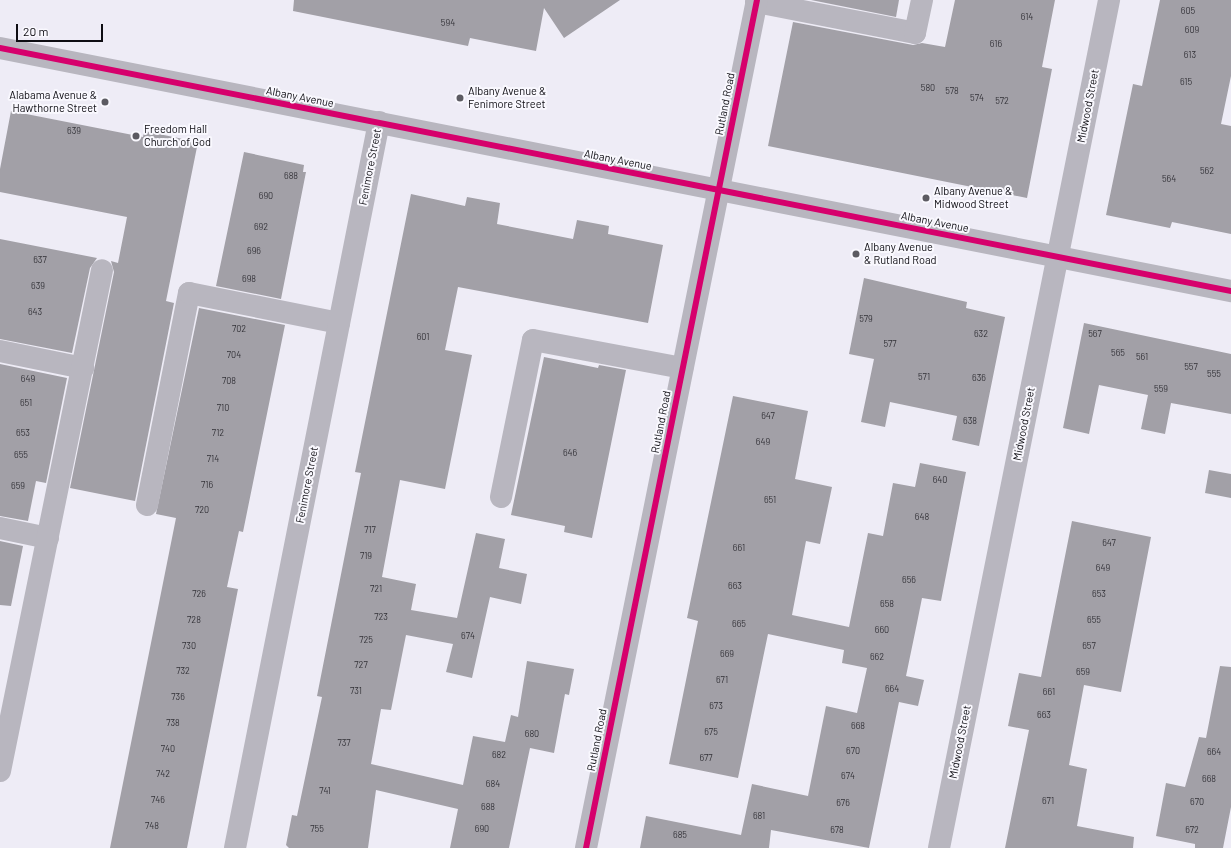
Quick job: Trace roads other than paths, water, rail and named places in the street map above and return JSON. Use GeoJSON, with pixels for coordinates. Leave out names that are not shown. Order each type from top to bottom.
{"type":"FeatureCollection","features":[{"type":"Feature","properties":{"kind":"street"},"geometry":{"type":"LineString","coordinates":[[757,1],[915,33],[922,0]]}},
{"type":"Feature","properties":{"kind":"street","name":"Midwood Street"},"geometry":{"type":"LineString","coordinates":[[939,848],[1109,0]]}},
{"type":"Feature","properties":{"kind":"street","name":"Rutland Road"},"geometry":{"type":"LineString","coordinates":[[586,848],[757,1]]}},
{"type":"Feature","properties":{"kind":"street","name":"Albany Avenue"},"geometry":{"type":"LineString","coordinates":[[0,48],[1231,292]]}},
{"type":"Feature","properties":{"kind":"street","name":"Fenimore Street"},"geometry":{"type":"LineString","coordinates":[[234,848],[379,122]]}},
{"type":"Feature","properties":{"kind":"street"},"geometry":{"type":"LineString","coordinates":[[0,770],[7,705],[48,538],[102,270]]}},
{"type":"Feature","properties":{"kind":"street"},"geometry":{"type":"LineString","coordinates":[[147,505],[189,293],[339,323]]}},
{"type":"Feature","properties":{"kind":"street"},"geometry":{"type":"LineString","coordinates":[[500,497],[533,340],[682,368]]}},
{"type":"Feature","properties":{"kind":"street"},"geometry":{"type":"LineString","coordinates":[[0,351],[82,368]]}},
{"type":"Feature","properties":{"kind":"street"},"geometry":{"type":"LineString","coordinates":[[0,528],[48,538]]}},
{"type":"Feature","properties":{"kind":"place","name":"Albany Avenue & Fenimore Street"},"geometry":{"type":"Point","coordinates":[460,98]}},
{"type":"Feature","properties":{"kind":"place","name":"Alabama Avenue & Hawthorne Street"},"geometry":{"type":"Point","coordinates":[105,102]}},
{"type":"Feature","properties":{"kind":"place","name":"Freedom Hall Church of God"},"geometry":{"type":"Point","coordinates":[136,136]}},
{"type":"Feature","properties":{"kind":"place","name":"Albany Avenue & Midwood Street"},"geometry":{"type":"Point","coordinates":[926,198]}},
{"type":"Feature","properties":{"kind":"place","name":"Albany Avenue & Rutland Road"},"geometry":{"type":"Point","coordinates":[856,254]}}]}
